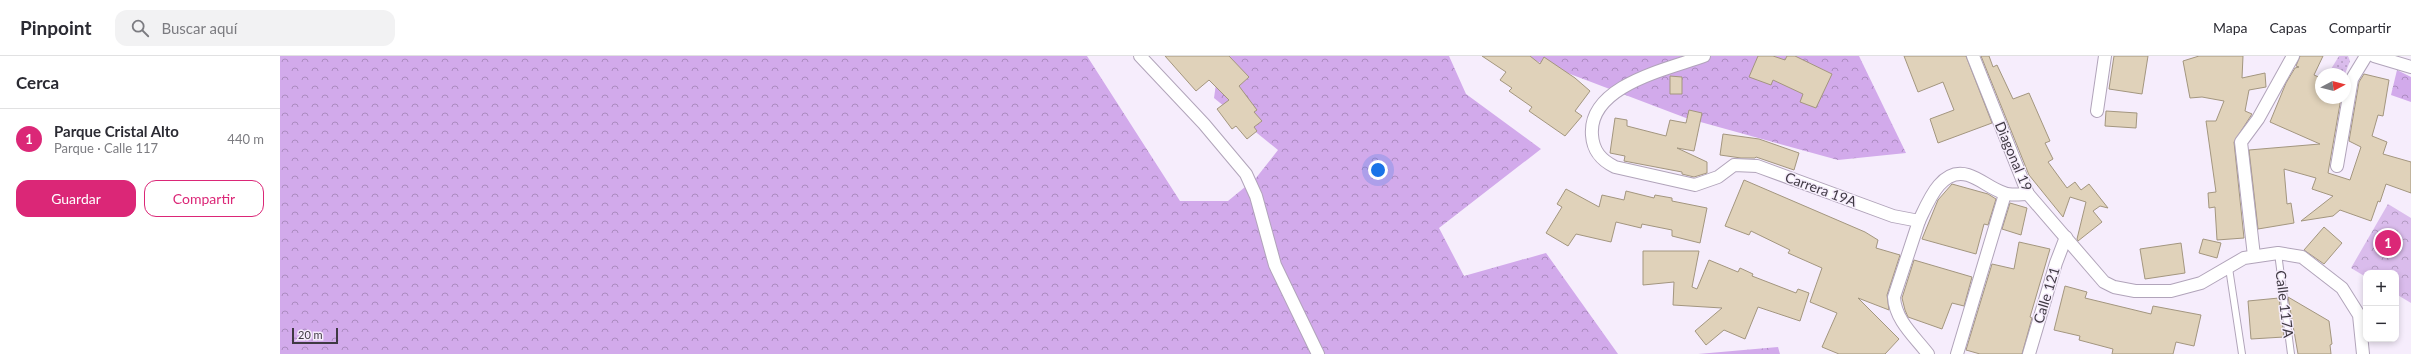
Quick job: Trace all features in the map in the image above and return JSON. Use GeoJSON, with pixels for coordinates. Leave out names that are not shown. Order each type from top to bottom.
{"type":"FeatureCollection","features":[{"type":"Feature","properties":{"kind":"street"},"geometry":{"type":"LineString","coordinates":[[1140,56],[1204,124],[1246,174],[1256,196],[1275,265],[1318,354]]}},
{"type":"Feature","properties":{"kind":"street","name":"Carrera 19A"},"geometry":{"type":"LineString","coordinates":[[1704,56],[1627,84],[1612,93],[1594,119],[1591,130],[1596,153],[1604,161],[1615,167],[1696,186],[1708,182],[1734,165],[1757,166],[1893,216],[1919,221]]}},
{"type":"Feature","properties":{"kind":"street","name":"Diagonal 19"},"geometry":{"type":"LineString","coordinates":[[1973,56],[2028,194],[2104,282],[2114,287],[2135,290],[2171,291],[2201,283],[2229,268]]}},
{"type":"Feature","properties":{"kind":"street"},"geometry":{"type":"LineString","coordinates":[[2097,111],[2105,56]]}},
{"type":"Feature","properties":{"kind":"street"},"geometry":{"type":"LineString","coordinates":[[2254,256],[2241,142],[2258,119],[2293,56]]}},
{"type":"Feature","properties":{"kind":"street"},"geometry":{"type":"LineString","coordinates":[[2337,166],[2352,79],[2366,56]]}},
{"type":"Feature","properties":{"kind":"street"},"geometry":{"type":"LineString","coordinates":[[2374,56],[2411,67]]}},
{"type":"Feature","properties":{"kind":"street"},"geometry":{"type":"LineString","coordinates":[[1928,354],[1900,318],[1894,305],[1894,297],[1919,221],[1936,188],[1950,176],[1968,175],[2005,194],[2028,194]]}},
{"type":"Feature","properties":{"kind":"street"},"geometry":{"type":"LineString","coordinates":[[1957,354],[2005,194]]}},
{"type":"Feature","properties":{"kind":"street","name":"Calle 121"},"geometry":{"type":"LineString","coordinates":[[2029,354],[2056,263],[2066,237]]}},
{"type":"Feature","properties":{"kind":"street"},"geometry":{"type":"LineString","coordinates":[[2229,268],[2244,258],[2254,256],[2278,253],[2302,257],[2342,288],[2359,315],[2363,354]]}},
{"type":"Feature","properties":{"kind":"lane","name":"Calle 117A"},"geometry":{"type":"LineString","coordinates":[[2278,253],[2291,354]]}},
{"type":"Feature","properties":{"kind":"lane"},"geometry":{"type":"LineString","coordinates":[[2229,268],[2242,354]]}},
{"type":"Feature","properties":{"kind":"green space"},"geometry":{"type":"Polygon","coordinates":[[[280,56],[1087,56],[1180,201],[1228,201],[1256,178],[1278,150],[1214,98],[1220,56],[1449,56],[1466,94],[1541,149],[1439,228],[1464,276],[1546,253],[1618,354],[280,354],[280,56]]]}},
{"type":"Feature","properties":{"kind":"green space"},"geometry":{"type":"Polygon","coordinates":[[[1523,56],[1859,56],[1906,153],[1838,160],[1686,118],[1523,56]]]}},
{"type":"Feature","properties":{"kind":"green space"},"geometry":{"type":"Polygon","coordinates":[[[2339,56],[2348,56],[2350,61],[2347,68],[2332,68],[2339,56]]]}},
{"type":"Feature","properties":{"kind":"green space"},"geometry":{"type":"Polygon","coordinates":[[[2397,70],[2411,77],[2411,102],[2391,95],[2397,70]]]}},
{"type":"Feature","properties":{"kind":"green space"},"geometry":{"type":"Polygon","coordinates":[[[2388,204],[2411,218],[2411,303],[2399,296],[2399,270],[2363,270],[2363,275],[2351,268],[2388,204]]]}},
{"type":"Feature","properties":{"kind":"green space"},"geometry":{"type":"Polygon","coordinates":[[[1778,347],[1780,354],[1698,354],[1778,347]]]}},
{"type":"Feature","properties":{"kind":"building"},"geometry":{"type":"Polygon","coordinates":[[[1165,56],[1229,56],[1249,77],[1239,86],[1257,110],[1254,112],[1262,121],[1254,127],[1257,131],[1247,139],[1236,126],[1232,129],[1217,109],[1229,100],[1209,80],[1196,91],[1165,56]]]}},
{"type":"Feature","properties":{"kind":"building"},"geometry":{"type":"Polygon","coordinates":[[[1482,56],[1530,56],[1540,64],[1544,57],[1575,78],[1590,91],[1575,111],[1582,116],[1565,136],[1529,111],[1532,107],[1509,91],[1512,88],[1500,80],[1506,72],[1482,56]]]}},
{"type":"Feature","properties":{"kind":"building"},"geometry":{"type":"Polygon","coordinates":[[[1758,56],[1773,56],[1785,60],[1787,56],[1795,56],[1832,74],[1816,108],[1800,102],[1803,94],[1773,80],[1771,85],[1749,77],[1758,56]]]}},
{"type":"Feature","properties":{"kind":"building"},"geometry":{"type":"Polygon","coordinates":[[[1904,56],[1966,56],[1992,123],[1938,143],[1930,119],[1954,110],[1943,82],[1918,92],[1904,56]]]}},
{"type":"Feature","properties":{"kind":"building"},"geometry":{"type":"Polygon","coordinates":[[[1981,56],[1989,56],[1993,67],[1997,65],[2013,99],[2029,93],[2050,141],[2045,143],[2053,159],[2048,162],[2067,188],[2075,182],[2081,190],[2089,184],[2108,208],[2100,206],[2093,211],[2102,222],[2078,241],[2077,239],[2086,202],[2070,197],[2063,217],[2029,175],[1981,56]]]}},
{"type":"Feature","properties":{"kind":"building"},"geometry":{"type":"Polygon","coordinates":[[[2114,56],[2148,56],[2142,94],[2109,89],[2114,56]]]}},
{"type":"Feature","properties":{"kind":"building"},"geometry":{"type":"Polygon","coordinates":[[[2199,56],[2243,56],[2242,78],[2265,73],[2266,87],[2249,90],[2245,111],[2252,114],[2234,142],[2244,238],[2217,240],[2215,207],[2209,208],[2208,193],[2216,192],[2206,121],[2216,121],[2224,101],[2202,97],[2190,98],[2183,61],[2199,56]]]}},
{"type":"Feature","properties":{"kind":"building"},"geometry":{"type":"Polygon","coordinates":[[[2300,56],[2323,56],[2317,68],[2315,68],[2315,104],[2340,104],[2328,173],[2350,180],[2361,147],[2349,141],[2359,82],[2364,74],[2389,80],[2383,116],[2378,115],[2372,136],[2387,142],[2383,154],[2411,162],[2411,193],[2386,184],[2380,202],[2378,201],[2371,221],[2340,210],[2333,216],[2301,221],[2333,196],[2312,189],[2316,178],[2284,169],[2287,204],[2291,203],[2294,223],[2258,229],[2249,150],[2320,144],[2270,122],[2286,83],[2295,68],[2299,67],[2296,66],[2300,56]]]}},
{"type":"Feature","properties":{"kind":"building"},"geometry":{"type":"Polygon","coordinates":[[[1670,76],[1682,77],[1682,94],[1670,94],[1670,76]]]}},
{"type":"Feature","properties":{"kind":"building"},"geometry":{"type":"Polygon","coordinates":[[[1689,110],[1702,113],[1694,151],[1677,148],[1707,162],[1707,173],[1694,177],[1682,174],[1682,172],[1624,161],[1625,156],[1610,153],[1615,118],[1627,120],[1627,126],[1666,136],[1670,120],[1686,123],[1689,110]]]}},
{"type":"Feature","properties":{"kind":"building"},"geometry":{"type":"Polygon","coordinates":[[[2106,111],[2137,113],[2136,128],[2105,126],[2106,111]]]}},
{"type":"Feature","properties":{"kind":"building"},"geometry":{"type":"Polygon","coordinates":[[[1723,134],[1759,139],[1799,153],[1794,170],[1756,157],[1741,158],[1720,155],[1723,134]]]}},
{"type":"Feature","properties":{"kind":"building"},"geometry":{"type":"Polygon","coordinates":[[[1744,180],[1865,232],[1878,240],[1876,248],[1900,255],[1887,295],[1889,310],[1858,298],[1899,339],[1885,354],[1839,354],[1822,347],[1837,313],[1810,302],[1822,268],[1788,253],[1790,250],[1751,231],[1749,235],[1725,226],[1744,180]]]}},
{"type":"Feature","properties":{"kind":"building"},"geometry":{"type":"Polygon","coordinates":[[[1952,184],[1988,194],[1996,199],[1988,225],[1984,224],[1976,254],[1922,239],[1938,200],[1952,184]]]}},
{"type":"Feature","properties":{"kind":"building"},"geometry":{"type":"Polygon","coordinates":[[[1566,189],[1599,207],[1602,195],[1624,200],[1626,191],[1654,198],[1655,195],[1672,198],[1672,201],[1707,208],[1700,243],[1672,236],[1672,230],[1642,224],[1641,228],[1616,222],[1611,242],[1576,234],[1568,246],[1546,233],[1562,207],[1557,204],[1566,189]]]}},
{"type":"Feature","properties":{"kind":"building"},"geometry":{"type":"Polygon","coordinates":[[[2010,203],[2027,208],[2021,235],[2002,229],[2010,203]]]}},
{"type":"Feature","properties":{"kind":"building"},"geometry":{"type":"Polygon","coordinates":[[[2324,227],[2342,243],[2324,264],[2304,250],[2324,227]]]}},
{"type":"Feature","properties":{"kind":"building"},"geometry":{"type":"Polygon","coordinates":[[[2203,239],[2221,243],[2217,258],[2199,253],[2203,239]]]}},
{"type":"Feature","properties":{"kind":"building"},"geometry":{"type":"Polygon","coordinates":[[[2019,242],[2050,249],[2030,317],[2032,318],[2022,354],[1980,354],[1966,350],[1992,264],[2014,269],[2019,242]]]}},
{"type":"Feature","properties":{"kind":"building"},"geometry":{"type":"Polygon","coordinates":[[[2181,243],[2185,273],[2145,279],[2140,249],[2181,243]]]}},
{"type":"Feature","properties":{"kind":"building"},"geometry":{"type":"Polygon","coordinates":[[[1643,251],[1699,251],[1692,287],[1697,289],[1709,260],[1738,272],[1740,268],[1753,274],[1752,276],[1796,293],[1798,289],[1809,293],[1800,321],[1758,307],[1745,339],[1724,330],[1706,345],[1695,331],[1722,308],[1673,305],[1674,282],[1643,285],[1643,251]]]}},
{"type":"Feature","properties":{"kind":"building"},"geometry":{"type":"Polygon","coordinates":[[[1914,260],[1972,277],[1964,306],[1952,303],[1942,329],[1908,317],[1905,310],[1902,298],[1914,260]]]}},
{"type":"Feature","properties":{"kind":"building"},"geometry":{"type":"Polygon","coordinates":[[[2065,286],[2087,292],[2085,298],[2151,314],[2153,306],[2201,315],[2194,346],[2176,342],[2173,354],[2112,354],[2113,349],[2079,340],[2080,336],[2054,330],[2065,286]]]}},
{"type":"Feature","properties":{"kind":"building"},"geometry":{"type":"Polygon","coordinates":[[[2288,297],[2329,321],[2332,344],[2330,345],[2331,354],[2298,354],[2288,297]]]}},
{"type":"Feature","properties":{"kind":"building"},"geometry":{"type":"Polygon","coordinates":[[[2279,298],[2284,337],[2251,339],[2248,301],[2279,298]]]}},
{"type":"Feature","properties":{"kind":"place","name":"Parque Cristal Alto"},"geometry":{"type":"Point","coordinates":[2388,243]}}]}
